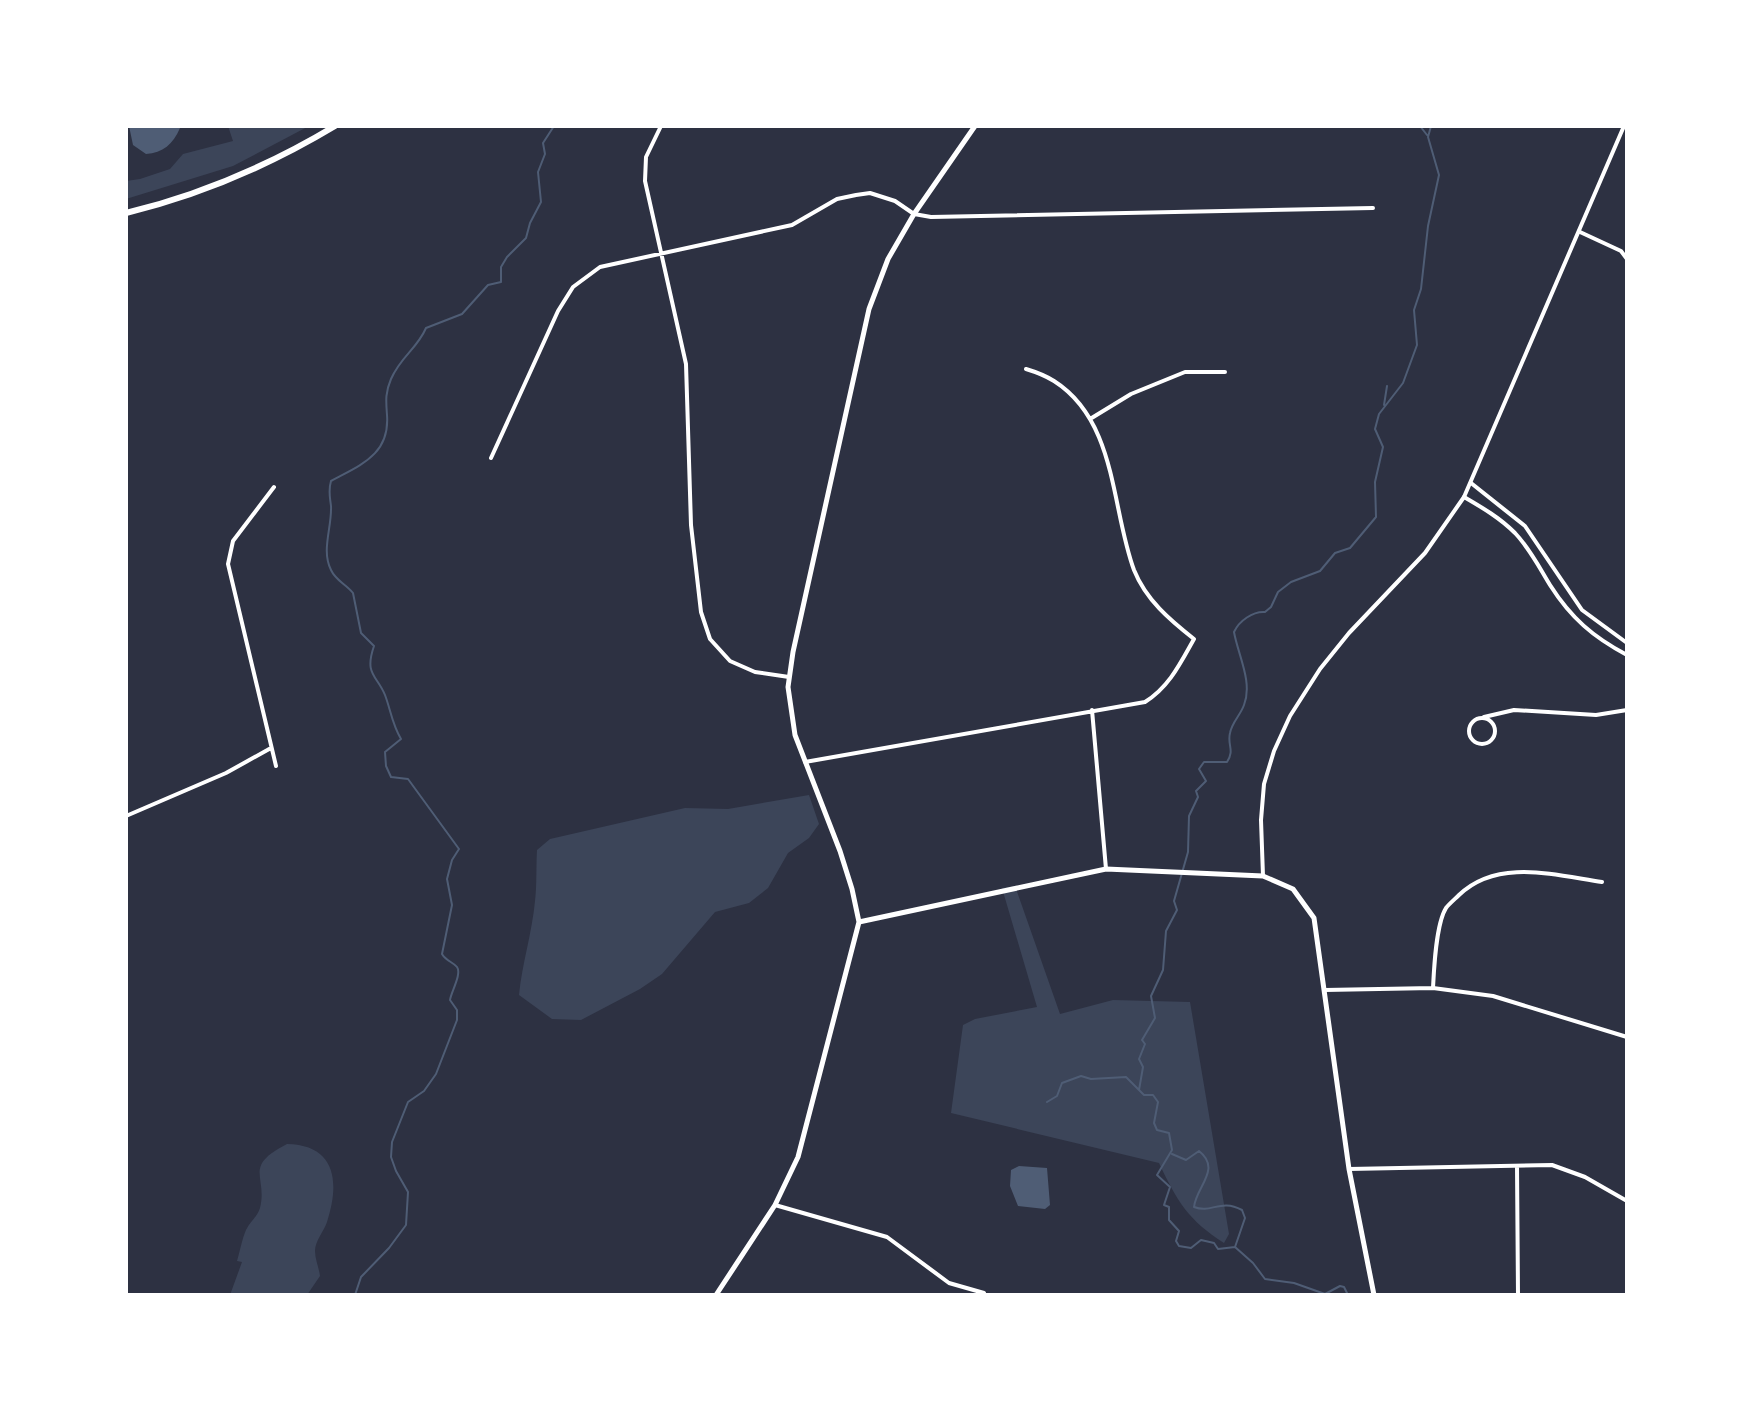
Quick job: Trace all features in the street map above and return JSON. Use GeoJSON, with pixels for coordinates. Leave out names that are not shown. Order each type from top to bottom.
{"type":"FeatureCollection","features":[{"type":"Feature","properties":{"kind":"main road"},"geometry":{"type":"LineString","coordinates":[[126,213],[205,189],[265,164],[335,126]]}},
{"type":"Feature","properties":{"kind":"main road"},"geometry":{"type":"LineString","coordinates":[[716,1295],[775,1205],[798,1157],[859,922],[840,851],[795,735],[788,687],[869,309],[888,259],[914,214],[975,126]]}},
{"type":"Feature","properties":{"kind":"main road"},"geometry":{"type":"LineString","coordinates":[[859,922],[1106,869],[1263,876],[1293,889],[1314,918],[1349,1169],[1374,1295]]}},
{"type":"Feature","properties":{"kind":"street"},"geometry":{"type":"LineString","coordinates":[[661,126],[646,157],[645,181],[686,364],[691,525],[701,612],[710,639],[730,661],[755,672],[789,677]]}},
{"type":"Feature","properties":{"kind":"street"},"geometry":{"type":"LineString","coordinates":[[1263,876],[1261,820],[1264,784],[1274,751],[1290,716],[1320,669],[1349,633],[1425,553],[1464,497],[1624,126]]}},
{"type":"Feature","properties":{"kind":"street"},"geometry":{"type":"LineString","coordinates":[[491,458],[558,311],[573,287],[600,267],[792,225],[837,199],[870,193],[895,201],[914,214],[931,217],[1373,208]]}},
{"type":"Feature","properties":{"kind":"street"},"geometry":{"type":"LineString","coordinates":[[1580,232],[1621,251],[1627,259]]}},
{"type":"Feature","properties":{"kind":"street"},"geometry":{"type":"LineString","coordinates":[[805,762],[1145,702],[1172,678],[1194,639],[1166,616],[1148,595],[1134,570],[1111,471],[1090,419],[1071,393],[1053,380],[1026,369]]}},
{"type":"Feature","properties":{"kind":"street"},"geometry":{"type":"LineString","coordinates":[[1090,419],[1131,394],[1185,372],[1225,372]]}},
{"type":"Feature","properties":{"kind":"street"},"geometry":{"type":"LineString","coordinates":[[1471,483],[1525,526],[1582,610],[1627,643]]}},
{"type":"Feature","properties":{"kind":"street"},"geometry":{"type":"LineString","coordinates":[[274,487],[233,541],[228,564],[276,766]]}},
{"type":"Feature","properties":{"kind":"street"},"geometry":{"type":"LineString","coordinates":[[1464,497],[1495,515],[1515,533],[1573,617],[1599,641],[1627,655]]}},
{"type":"Feature","properties":{"kind":"street"},"geometry":{"type":"LineString","coordinates":[[1092,710],[1106,869]]}},
{"type":"Feature","properties":{"kind":"street"},"geometry":{"type":"LineString","coordinates":[[1484,717],[1496,729],[1494,738],[1483,744],[1472,739],[1469,731],[1475,720],[1484,717],[1514,710],[1596,715],[1627,710]]}},
{"type":"Feature","properties":{"kind":"street"},"geometry":{"type":"LineString","coordinates":[[126,816],[226,773],[271,748]]}},
{"type":"Feature","properties":{"kind":"street"},"geometry":{"type":"LineString","coordinates":[[1433,988],[1436,951],[1445,909],[1471,883],[1503,873],[1527,871],[1602,882]]}},
{"type":"Feature","properties":{"kind":"street"},"geometry":{"type":"LineString","coordinates":[[1325,990],[1433,988],[1493,996],[1627,1037]]}},
{"type":"Feature","properties":{"kind":"street"},"geometry":{"type":"LineString","coordinates":[[1349,1169],[1552,1165],[1585,1177],[1627,1201]]}},
{"type":"Feature","properties":{"kind":"street"},"geometry":{"type":"LineString","coordinates":[[1517,1166],[1518,1295]]}},
{"type":"Feature","properties":{"kind":"street"},"geometry":{"type":"LineString","coordinates":[[775,1205],[887,1237],[949,1283],[991,1295]]}},
{"type":"Feature","properties":{"kind":"shaded area"},"geometry":{"type":"Polygon","coordinates":[[[129,126],[180,128],[167,147],[146,154],[133,145],[129,126]]]}},
{"type":"Feature","properties":{"kind":"shaded area"},"geometry":{"type":"Polygon","coordinates":[[[228,126],[309,126],[233,166],[126,199],[126,181],[170,169],[183,154],[233,141],[228,126]]]}},
{"type":"Feature","properties":{"kind":"shaded area"},"geometry":{"type":"Polygon","coordinates":[[[809,795],[819,824],[809,838],[788,853],[768,888],[749,903],[715,912],[662,974],[581,1020],[552,1019],[519,995],[534,913],[537,850],[550,839],[685,808],[728,809],[809,795]]]}},
{"type":"Feature","properties":{"kind":"shaded area"},"geometry":{"type":"Polygon","coordinates":[[[1015,886],[1060,1014],[1113,1000],[1190,1002],[1229,1234],[1224,1243],[1185,1209],[1159,1163],[951,1113],[963,1025],[975,1019],[1037,1007],[1002,888],[1015,886]]]}},
{"type":"Feature","properties":{"kind":"shaded area"},"geometry":{"type":"Polygon","coordinates":[[[287,1144],[316,1151],[325,1159],[333,1180],[331,1207],[315,1251],[320,1276],[307,1295],[230,1295],[242,1262],[237,1261],[245,1234],[260,1208],[261,1166],[273,1152],[287,1144]]]}},
{"type":"Feature","properties":{"kind":"shaded area"},"geometry":{"type":"Polygon","coordinates":[[[1019,1166],[1047,1168],[1050,1205],[1045,1209],[1018,1206],[1010,1186],[1011,1170],[1019,1166]]]}},
{"type":"Feature","properties":{"kind":"waterway"},"geometry":{"type":"LineString","coordinates":[[355,1295],[361,1277],[406,1225],[408,1192],[391,1157],[392,1142],[408,1102],[424,1091],[436,1074],[457,1020],[457,1010],[450,1000],[458,970],[442,954],[452,905],[447,879],[452,860],[459,849],[408,779],[391,777],[386,766],[385,752],[401,739],[385,695],[371,669],[374,646],[361,633],[353,593],[336,577],[328,562],[330,485],[331,481],[371,457],[384,440],[387,429],[386,397],[391,379],[426,328],[462,314],[488,285],[501,282],[501,267],[526,238],[541,202],[538,172],[545,154],[543,143],[554,126]]}},
{"type":"Feature","properties":{"kind":"waterway"},"geometry":{"type":"LineString","coordinates":[[1420,126],[1427,135]]}},
{"type":"Feature","properties":{"kind":"waterway"},"geometry":{"type":"LineString","coordinates":[[1348,1295],[1340,1286],[1325,1294],[1294,1283],[1265,1279],[1235,1247],[1218,1249],[1214,1243],[1201,1240],[1191,1248],[1179,1246],[1176,1241],[1179,1231],[1169,1220],[1169,1207],[1164,1205],[1170,1187],[1157,1175],[1172,1150],[1169,1133],[1157,1130],[1154,1123],[1158,1102],[1153,1095],[1144,1095],[1139,1090],[1143,1067],[1139,1059],[1145,1044],[1142,1040],[1155,1018],[1151,996],[1163,970],[1166,931],[1177,910],[1174,901],[1188,852],[1189,816],[1198,797],[1196,791],[1206,781],[1199,769],[1204,762],[1227,762],[1231,729],[1246,696],[1246,678],[1234,632],[1247,618],[1271,607],[1278,592],[1291,582],[1320,571],[1335,553],[1350,548],[1376,517],[1375,482],[1383,447],[1375,429],[1379,414],[1403,383],[1417,345],[1414,310],[1421,289],[1428,226],[1439,175],[1428,137],[1431,126]]}},
{"type":"Feature","properties":{"kind":"waterway"},"geometry":{"type":"LineString","coordinates":[[1384,405],[1387,386]]}},
{"type":"Feature","properties":{"kind":"waterway"},"geometry":{"type":"LineString","coordinates":[[1047,1102],[1057,1096],[1062,1083],[1081,1076],[1091,1079],[1126,1077],[1139,1090]]}},
{"type":"Feature","properties":{"kind":"waterway"},"geometry":{"type":"LineString","coordinates":[[1172,1154],[1186,1160],[1199,1151],[1208,1165],[1194,1207],[1206,1209],[1228,1205],[1242,1210],[1245,1218],[1235,1247]]}}]}
